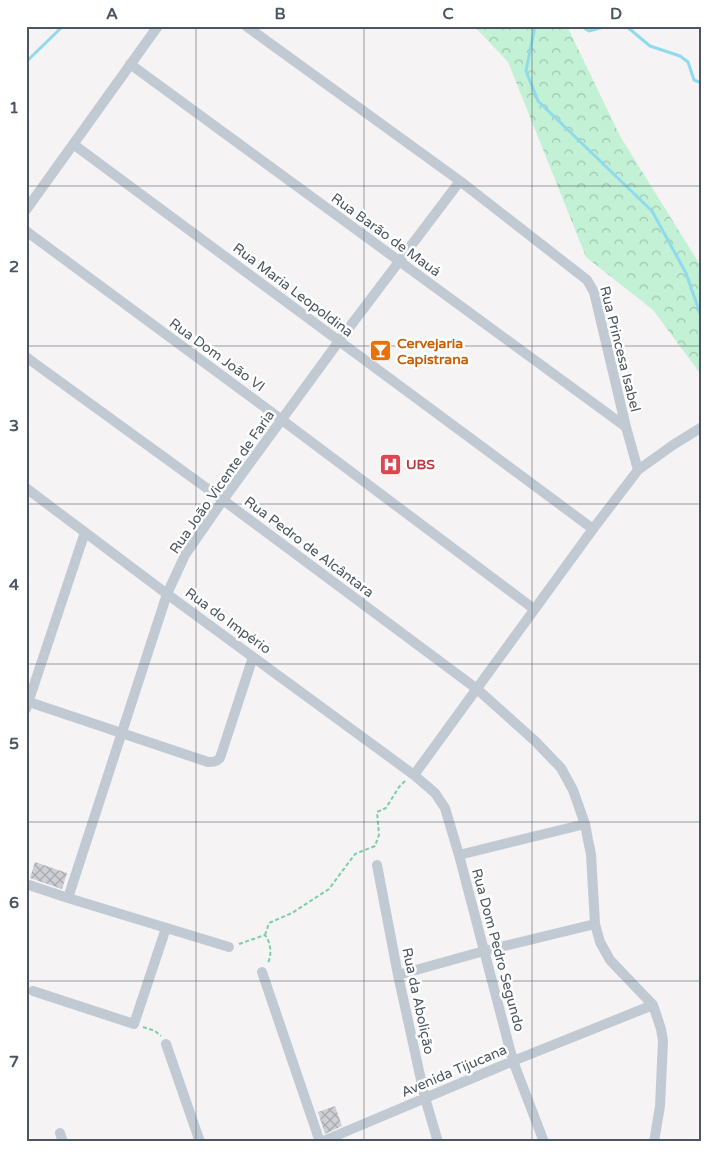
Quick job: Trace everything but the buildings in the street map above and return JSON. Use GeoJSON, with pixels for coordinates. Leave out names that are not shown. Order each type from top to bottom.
{"type":"FeatureCollection","features":[{"type":"Feature","properties":{"kind":"street"},"geometry":{"type":"LineString","coordinates":[[26,210],[158,26]]}},
{"type":"Feature","properties":{"kind":"street","name":"Rua Princesa Isabel"},"geometry":{"type":"LineString","coordinates":[[246,26],[460,181],[589,282],[594,292],[638,470]]}},
{"type":"Feature","properties":{"kind":"street","name":"Rua Barão de Mauá"},"geometry":{"type":"LineString","coordinates":[[130,64],[626,427]]}},
{"type":"Feature","properties":{"kind":"street","name":"Rua Maria Leopoldina"},"geometry":{"type":"LineString","coordinates":[[73,144],[593,529]]}},
{"type":"Feature","properties":{"kind":"street","name":"Rua João Vicente de Faria"},"geometry":{"type":"LineString","coordinates":[[68,898],[168,594],[185,555],[339,341],[460,181]]}},
{"type":"Feature","properties":{"kind":"street","name":"Rua Dom João VI"},"geometry":{"type":"LineString","coordinates":[[26,231],[534,609]]}},
{"type":"Feature","properties":{"kind":"street","name":"Rua Pedro de Alcântara"},"geometry":{"type":"LineString","coordinates":[[26,357],[477,688],[535,741],[561,768],[573,790],[585,824],[591,854],[595,924],[600,942],[610,960],[653,1005]]}},
{"type":"Feature","properties":{"kind":"street"},"geometry":{"type":"LineString","coordinates":[[414,775],[534,609],[638,470],[702,427]]}},
{"type":"Feature","properties":{"kind":"street","name":"Rua do Império"},"geometry":{"type":"LineString","coordinates":[[26,488],[414,775]]}},
{"type":"Feature","properties":{"kind":"street"},"geometry":{"type":"LineString","coordinates":[[85,532],[27,704],[122,732],[211,762],[216,761],[220,758],[253,657]]}},
{"type":"Feature","properties":{"kind":"street","name":"Rua Dom Pedro Segundo"},"geometry":{"type":"LineString","coordinates":[[414,775],[431,789],[445,808],[513,1061],[544,1142]]}},
{"type":"Feature","properties":{"kind":"street"},"geometry":{"type":"LineString","coordinates":[[459,855],[585,824]]}},
{"type":"Feature","properties":{"kind":"street","name":"Rua da Abolição"},"geometry":{"type":"LineString","coordinates":[[377,865],[398,975],[425,1098],[438,1142]]}},
{"type":"Feature","properties":{"kind":"street"},"geometry":{"type":"LineString","coordinates":[[26,884],[229,947]]}},
{"type":"Feature","properties":{"kind":"street"},"geometry":{"type":"LineString","coordinates":[[398,975],[484,951],[595,924]]}},
{"type":"Feature","properties":{"kind":"street"},"geometry":{"type":"LineString","coordinates":[[34,991],[134,1024],[166,928]]}},
{"type":"Feature","properties":{"kind":"street"},"geometry":{"type":"LineString","coordinates":[[262,972],[320,1142]]}},
{"type":"Feature","properties":{"kind":"street"},"geometry":{"type":"LineString","coordinates":[[653,1005],[661,1029],[662,1041],[660,1106],[654,1142]]}},
{"type":"Feature","properties":{"kind":"street","name":"Avenida Tijucana"},"geometry":{"type":"LineString","coordinates":[[320,1142],[653,1005]]}},
{"type":"Feature","properties":{"kind":"street"},"geometry":{"type":"LineString","coordinates":[[166,1044],[200,1142]]}},
{"type":"Feature","properties":{"kind":"path"},"geometry":{"type":"LineString","coordinates":[[262,972],[270,961],[268,940],[265,935],[269,923],[292,913],[329,888],[355,854],[374,846],[379,835],[377,812],[386,808],[398,786],[414,775]]}},
{"type":"Feature","properties":{"kind":"path"},"geometry":{"type":"LineString","coordinates":[[229,947],[265,935]]}},
{"type":"Feature","properties":{"kind":"path"},"geometry":{"type":"LineString","coordinates":[[134,1024],[155,1031],[166,1044]]}},
{"type":"Feature","properties":{"kind":"green space"},"geometry":{"type":"Polygon","coordinates":[[[474,26],[567,26],[620,136],[702,268],[702,376],[653,310],[586,257],[508,62],[474,26]]]}},
{"type":"Feature","properties":{"kind":"waterway"},"geometry":{"type":"LineString","coordinates":[[26,62],[63,26]]}},
{"type":"Feature","properties":{"kind":"waterway"},"geometry":{"type":"LineString","coordinates":[[532,26],[534,31],[526,71],[538,101],[652,211],[686,273],[702,319]]}},
{"type":"Feature","properties":{"kind":"waterway"},"geometry":{"type":"LineString","coordinates":[[581,26],[589,31],[607,26]]}},
{"type":"Feature","properties":{"kind":"waterway"},"geometry":{"type":"LineString","coordinates":[[626,26],[650,46],[680,56],[688,62],[694,80],[702,81]]}},
{"type":"Feature","properties":{"kind":"place","name":"Cervejaria Capistrana"},"geometry":{"type":"Point","coordinates":[381,351]}},
{"type":"Feature","properties":{"kind":"place","name":"UBS"},"geometry":{"type":"Point","coordinates":[390,464]}}]}
